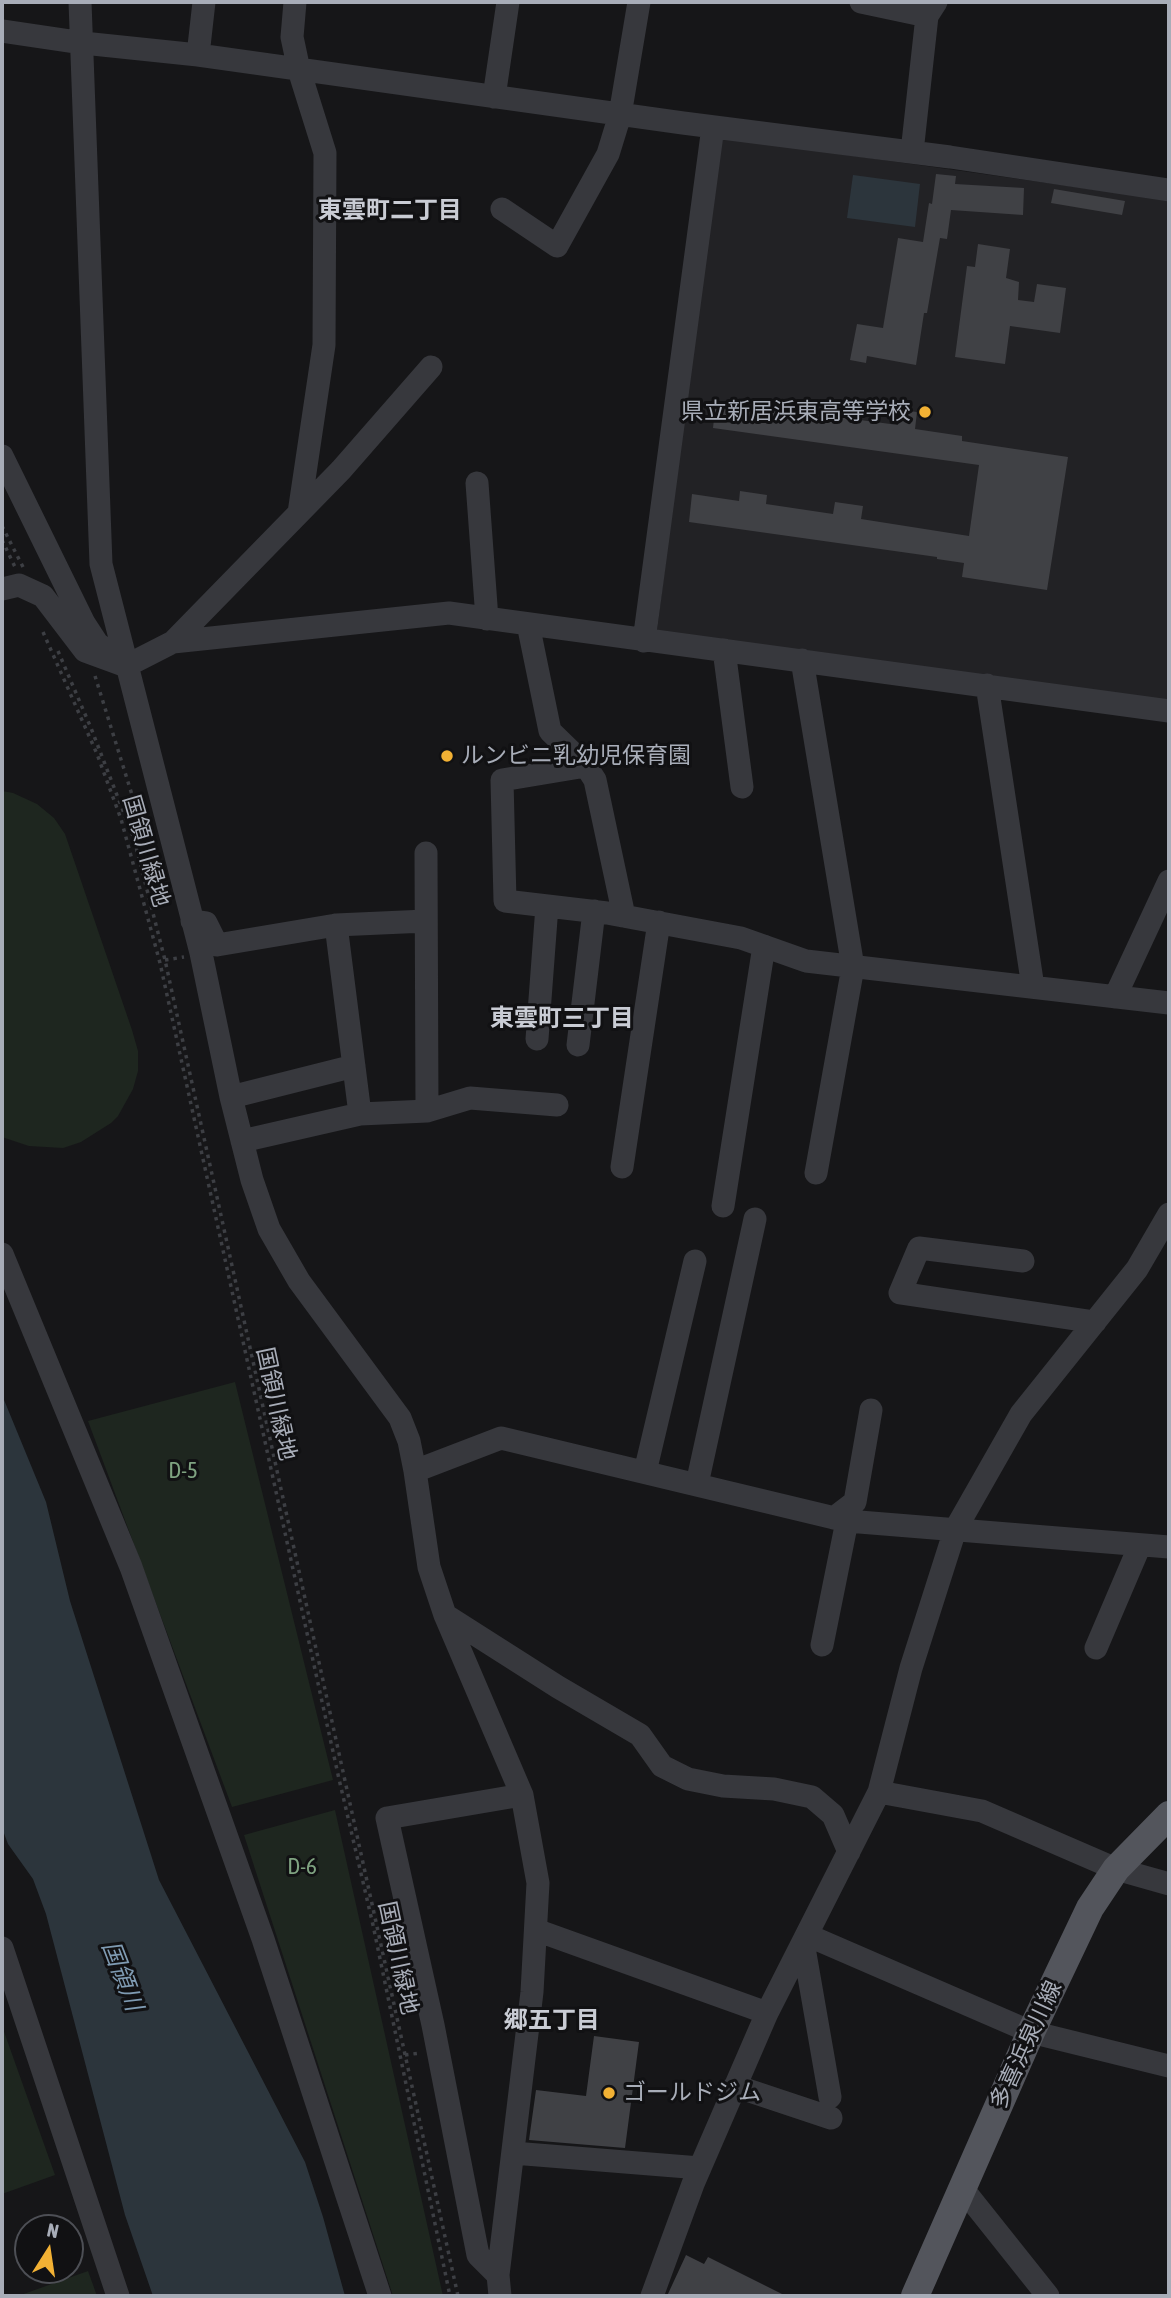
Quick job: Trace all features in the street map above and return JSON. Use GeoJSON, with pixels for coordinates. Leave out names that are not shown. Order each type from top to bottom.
{"type":"FeatureCollection","features":[{"type":"Feature","properties":{"kind":"main road","name":"多喜浜泉川線"},"geometry":{"type":"LineString","coordinates":[[915,2296],[1031,2032],[1090,1908],[1116,1869],[1169,1815]]}},
{"type":"Feature","properties":{"kind":"street"},"geometry":{"type":"LineString","coordinates":[[80,2],[101,564],[192,921],[231,1097],[252,1180],[269,1229],[299,1281],[400,1418],[409,1441],[415,1471],[429,1567],[445,1615],[522,1795],[538,1883],[536,1930],[532,1992],[499,2286]]}},
{"type":"Feature","properties":{"kind":"street"},"geometry":{"type":"LineString","coordinates":[[198,55],[204,2]]}},
{"type":"Feature","properties":{"kind":"street"},"geometry":{"type":"LineString","coordinates":[[295,2],[292,37],[299,70],[325,153],[324,345],[299,513]]}},
{"type":"Feature","properties":{"kind":"street"},"geometry":{"type":"LineString","coordinates":[[494,97],[508,2]]}},
{"type":"Feature","properties":{"kind":"street"},"geometry":{"type":"LineString","coordinates":[[502,209],[557,246],[608,154],[620,115],[639,2]]}},
{"type":"Feature","properties":{"kind":"street"},"geometry":{"type":"LineString","coordinates":[[862,2],[931,9],[912,152]]}},
{"type":"Feature","properties":{"kind":"street"},"geometry":{"type":"LineString","coordinates":[[2,31],[912,152],[1169,190]]}},
{"type":"Feature","properties":{"kind":"street"},"geometry":{"type":"LineString","coordinates":[[643,641],[713,127]]}},
{"type":"Feature","properties":{"kind":"street"},"geometry":{"type":"LineString","coordinates":[[18,588],[43,596],[85,651],[126,666],[173,642],[341,470],[431,367]]}},
{"type":"Feature","properties":{"kind":"street"},"geometry":{"type":"LineString","coordinates":[[2,456],[84,623],[97,643],[126,666]]}},
{"type":"Feature","properties":{"kind":"street"},"geometry":{"type":"LineString","coordinates":[[477,483],[486,619]]}},
{"type":"Feature","properties":{"kind":"street"},"geometry":{"type":"LineString","coordinates":[[173,642],[449,613],[1169,710]]}},
{"type":"Feature","properties":{"kind":"street"},"geometry":{"type":"LineString","coordinates":[[528,624],[550,731],[586,766],[595,780],[624,916]]}},
{"type":"Feature","properties":{"kind":"street"},"geometry":{"type":"LineString","coordinates":[[724,650],[741,787]]}},
{"type":"Feature","properties":{"kind":"street"},"geometry":{"type":"LineString","coordinates":[[802,660],[853,967],[816,1173]]}},
{"type":"Feature","properties":{"kind":"street"},"geometry":{"type":"LineString","coordinates":[[987,685],[1033,987]]}},
{"type":"Feature","properties":{"kind":"street"},"geometry":{"type":"LineString","coordinates":[[586,766],[502,780],[505,901],[594,911],[741,938],[806,961],[1169,1003]]}},
{"type":"Feature","properties":{"kind":"street"},"geometry":{"type":"LineString","coordinates":[[426,853],[427,1111]]}},
{"type":"Feature","properties":{"kind":"street"},"geometry":{"type":"LineString","coordinates":[[1115,997],[1169,881]]}},
{"type":"Feature","properties":{"kind":"street"},"geometry":{"type":"LineString","coordinates":[[537,1039],[547,906]]}},
{"type":"Feature","properties":{"kind":"street"},"geometry":{"type":"LineString","coordinates":[[578,1045],[594,911]]}},
{"type":"Feature","properties":{"kind":"street"},"geometry":{"type":"LineString","coordinates":[[192,921],[206,923],[217,945],[336,925],[426,921]]}},
{"type":"Feature","properties":{"kind":"street"},"geometry":{"type":"LineString","coordinates":[[622,1167],[659,922]]}},
{"type":"Feature","properties":{"kind":"street"},"geometry":{"type":"LineString","coordinates":[[336,925],[360,1114]]}},
{"type":"Feature","properties":{"kind":"street"},"geometry":{"type":"LineString","coordinates":[[723,1206],[764,946]]}},
{"type":"Feature","properties":{"kind":"street"},"geometry":{"type":"LineString","coordinates":[[231,1097],[354,1066]]}},
{"type":"Feature","properties":{"kind":"street"},"geometry":{"type":"LineString","coordinates":[[242,1141],[360,1114],[427,1111],[470,1098],[557,1105]]}},
{"type":"Feature","properties":{"kind":"street"},"geometry":{"type":"LineString","coordinates":[[652,2296],[700,2168],[767,2013],[879,1792],[911,1668],[955,1530],[1021,1414],[1137,1269],[1169,1214]]}},
{"type":"Feature","properties":{"kind":"street"},"geometry":{"type":"LineString","coordinates":[[697,1484],[755,1219]]}},
{"type":"Feature","properties":{"kind":"street"},"geometry":{"type":"LineString","coordinates":[[1023,1261],[919,1248],[900,1293],[1095,1322]]}},
{"type":"Feature","properties":{"kind":"street"},"geometry":{"type":"LineString","coordinates":[[2,1254],[131,1567],[263,1938],[380,2296]]}},
{"type":"Feature","properties":{"kind":"street"},"geometry":{"type":"LineString","coordinates":[[645,1472],[695,1261]]}},
{"type":"Feature","properties":{"kind":"street"},"geometry":{"type":"LineString","coordinates":[[822,1646],[841,1519],[855,1502],[871,1410]]}},
{"type":"Feature","properties":{"kind":"street"},"geometry":{"type":"LineString","coordinates":[[415,1471],[501,1438],[841,1519],[1169,1547]]}},
{"type":"Feature","properties":{"kind":"street"},"geometry":{"type":"LineString","coordinates":[[1096,1648],[1140,1545]]}},
{"type":"Feature","properties":{"kind":"street"},"geometry":{"type":"LineString","coordinates":[[445,1615],[640,1735],[662,1766],[688,1779],[723,1786],[774,1789],[812,1797],[833,1815],[849,1852]]}},
{"type":"Feature","properties":{"kind":"street"},"geometry":{"type":"LineString","coordinates":[[879,1792],[982,1811],[1116,1869],[1169,1884]]}},
{"type":"Feature","properties":{"kind":"street"},"geometry":{"type":"LineString","coordinates":[[499,2286],[478,2255],[433,2025],[387,1818],[522,1795]]}},
{"type":"Feature","properties":{"kind":"street"},"geometry":{"type":"LineString","coordinates":[[536,1930],[767,2013]]}},
{"type":"Feature","properties":{"kind":"street"},"geometry":{"type":"LineString","coordinates":[[805,1938],[1031,2032],[1169,2066]]}},
{"type":"Feature","properties":{"kind":"street"},"geometry":{"type":"LineString","coordinates":[[736,2087],[831,2107],[805,1938]]}},
{"type":"Feature","properties":{"kind":"street"},"geometry":{"type":"LineString","coordinates":[[2,1948],[118,2296]]}},
{"type":"Feature","properties":{"kind":"street"},"geometry":{"type":"LineString","coordinates":[[513,2153],[700,2168]]}},
{"type":"Feature","properties":{"kind":"street"},"geometry":{"type":"LineString","coordinates":[[962,2188],[1048,2296]]}},
{"type":"Feature","properties":{"kind":"path"},"geometry":{"type":"LineString","coordinates":[[2,526],[24,569],[18,588]]}},
{"type":"Feature","properties":{"kind":"path"},"geometry":{"type":"LineString","coordinates":[[2,540],[18,588]]}},
{"type":"Feature","properties":{"kind":"path","name":"国領川緑地"},"geometry":{"type":"LineString","coordinates":[[39,622],[97,754],[121,819],[160,963],[373,1925],[450,2296]]}},
{"type":"Feature","properties":{"kind":"path"},"geometry":{"type":"LineString","coordinates":[[45,623],[91,728],[134,839],[168,974],[458,2296]]}},
{"type":"Feature","properties":{"kind":"path"},"geometry":{"type":"LineString","coordinates":[[85,651],[133,798],[136,822],[134,839]]}},
{"type":"Feature","properties":{"kind":"shaded area","name":"県立新居浜東高等学校"},"geometry":{"type":"Polygon","coordinates":[[[726,138],[1169,200],[1169,701],[657,631],[717,142],[726,138]]]}},
{"type":"Feature","properties":{"kind":"green space"},"geometry":{"type":"Polygon","coordinates":[[[2,791],[37,804],[54,818],[65,834],[138,1051],[138,1071],[133,1089],[118,1116],[81,1142],[63,1148],[29,1146],[2,1137],[2,791]]]}},
{"type":"Feature","properties":{"kind":"green space","name":"D-5"},"geometry":{"type":"Polygon","coordinates":[[[235,1382],[333,1780],[232,1807],[88,1421],[235,1382]]]}},
{"type":"Feature","properties":{"kind":"green space","name":"D-6"},"geometry":{"type":"Polygon","coordinates":[[[335,1810],[443,2296],[393,2296],[244,1835],[335,1810]]]}},
{"type":"Feature","properties":{"kind":"green space"},"geometry":{"type":"Polygon","coordinates":[[[2,2026],[55,2175],[2,2194],[2,2026]]]}},
{"type":"Feature","properties":{"kind":"green space"},"geometry":{"type":"Polygon","coordinates":[[[88,2271],[97,2296],[18,2296],[52,2284],[84,2284],[84,2272],[88,2271]]]}},
{"type":"Feature","properties":{"kind":"water"},"geometry":{"type":"Polygon","coordinates":[[[853,175],[920,184],[915,227],[847,218],[853,175]]]}},
{"type":"Feature","properties":{"kind":"water","name":"国領川"},"geometry":{"type":"Polygon","coordinates":[[[2,1395],[46,1502],[70,1601],[159,1880],[305,2162],[345,2296],[153,2296],[125,2215],[46,1914],[33,1879],[8,1844],[2,1828],[2,1395]]]}},
{"type":"Feature","properties":{"kind":"building"},"geometry":{"type":"Polygon","coordinates":[[[936,174],[956,176],[955,184],[1024,188],[1023,215],[951,210],[947,239],[940,238],[916,365],[867,356],[866,363],[850,360],[857,324],[883,328],[898,238],[923,242],[936,174]]]}},
{"type":"Feature","properties":{"kind":"building"},"geometry":{"type":"Polygon","coordinates":[[[1054,189],[1125,201],[1122,215],[1051,203],[1054,189]]]}},
{"type":"Feature","properties":{"kind":"building"},"geometry":{"type":"Polygon","coordinates":[[[978,244],[1010,249],[1006,278],[1019,282],[1018,300],[1034,302],[1037,284],[1066,288],[1060,333],[1010,326],[1005,364],[955,357],[967,266],[975,267],[978,244]]]}},
{"type":"Feature","properties":{"kind":"building"},"geometry":{"type":"Polygon","coordinates":[[[716,401],[898,425],[900,410],[917,412],[915,429],[962,436],[962,441],[1068,457],[1047,590],[962,577],[964,563],[937,557],[689,522],[692,494],[739,501],[740,491],[767,495],[766,504],[833,514],[835,502],[863,506],[861,519],[969,536],[979,465],[713,428],[716,401]]]}},
{"type":"Feature","properties":{"kind":"building","name":"ゴールドジム"},"geometry":{"type":"Polygon","coordinates":[[[594,2036],[639,2042],[625,2148],[529,2140],[536,2090],[586,2096],[594,2036]]]}},
{"type":"Feature","properties":{"kind":"building"},"geometry":{"type":"Polygon","coordinates":[[[686,2255],[704,2264],[708,2257],[786,2296],[667,2296],[686,2255]]]}},
{"type":"Feature","properties":{"kind":"place","name":"県立新居浜東高等学校"},"geometry":{"type":"Point","coordinates":[925,412]}},
{"type":"Feature","properties":{"kind":"place","name":"ルンビニ乳幼児保育園"},"geometry":{"type":"Point","coordinates":[447,756]}},
{"type":"Feature","properties":{"kind":"place","name":"ゴールドジム"},"geometry":{"type":"Point","coordinates":[609,2093]}},
{"type":"Feature","properties":{"kind":"district","name":"東雲町二丁目"},"geometry":{"type":"Point","coordinates":[390,210]}},
{"type":"Feature","properties":{"kind":"district","name":"東雲町三丁目"},"geometry":{"type":"Point","coordinates":[562,1018]}},
{"type":"Feature","properties":{"kind":"district","name":"郷五丁目"},"geometry":{"type":"Point","coordinates":[552,2020]}}]}
